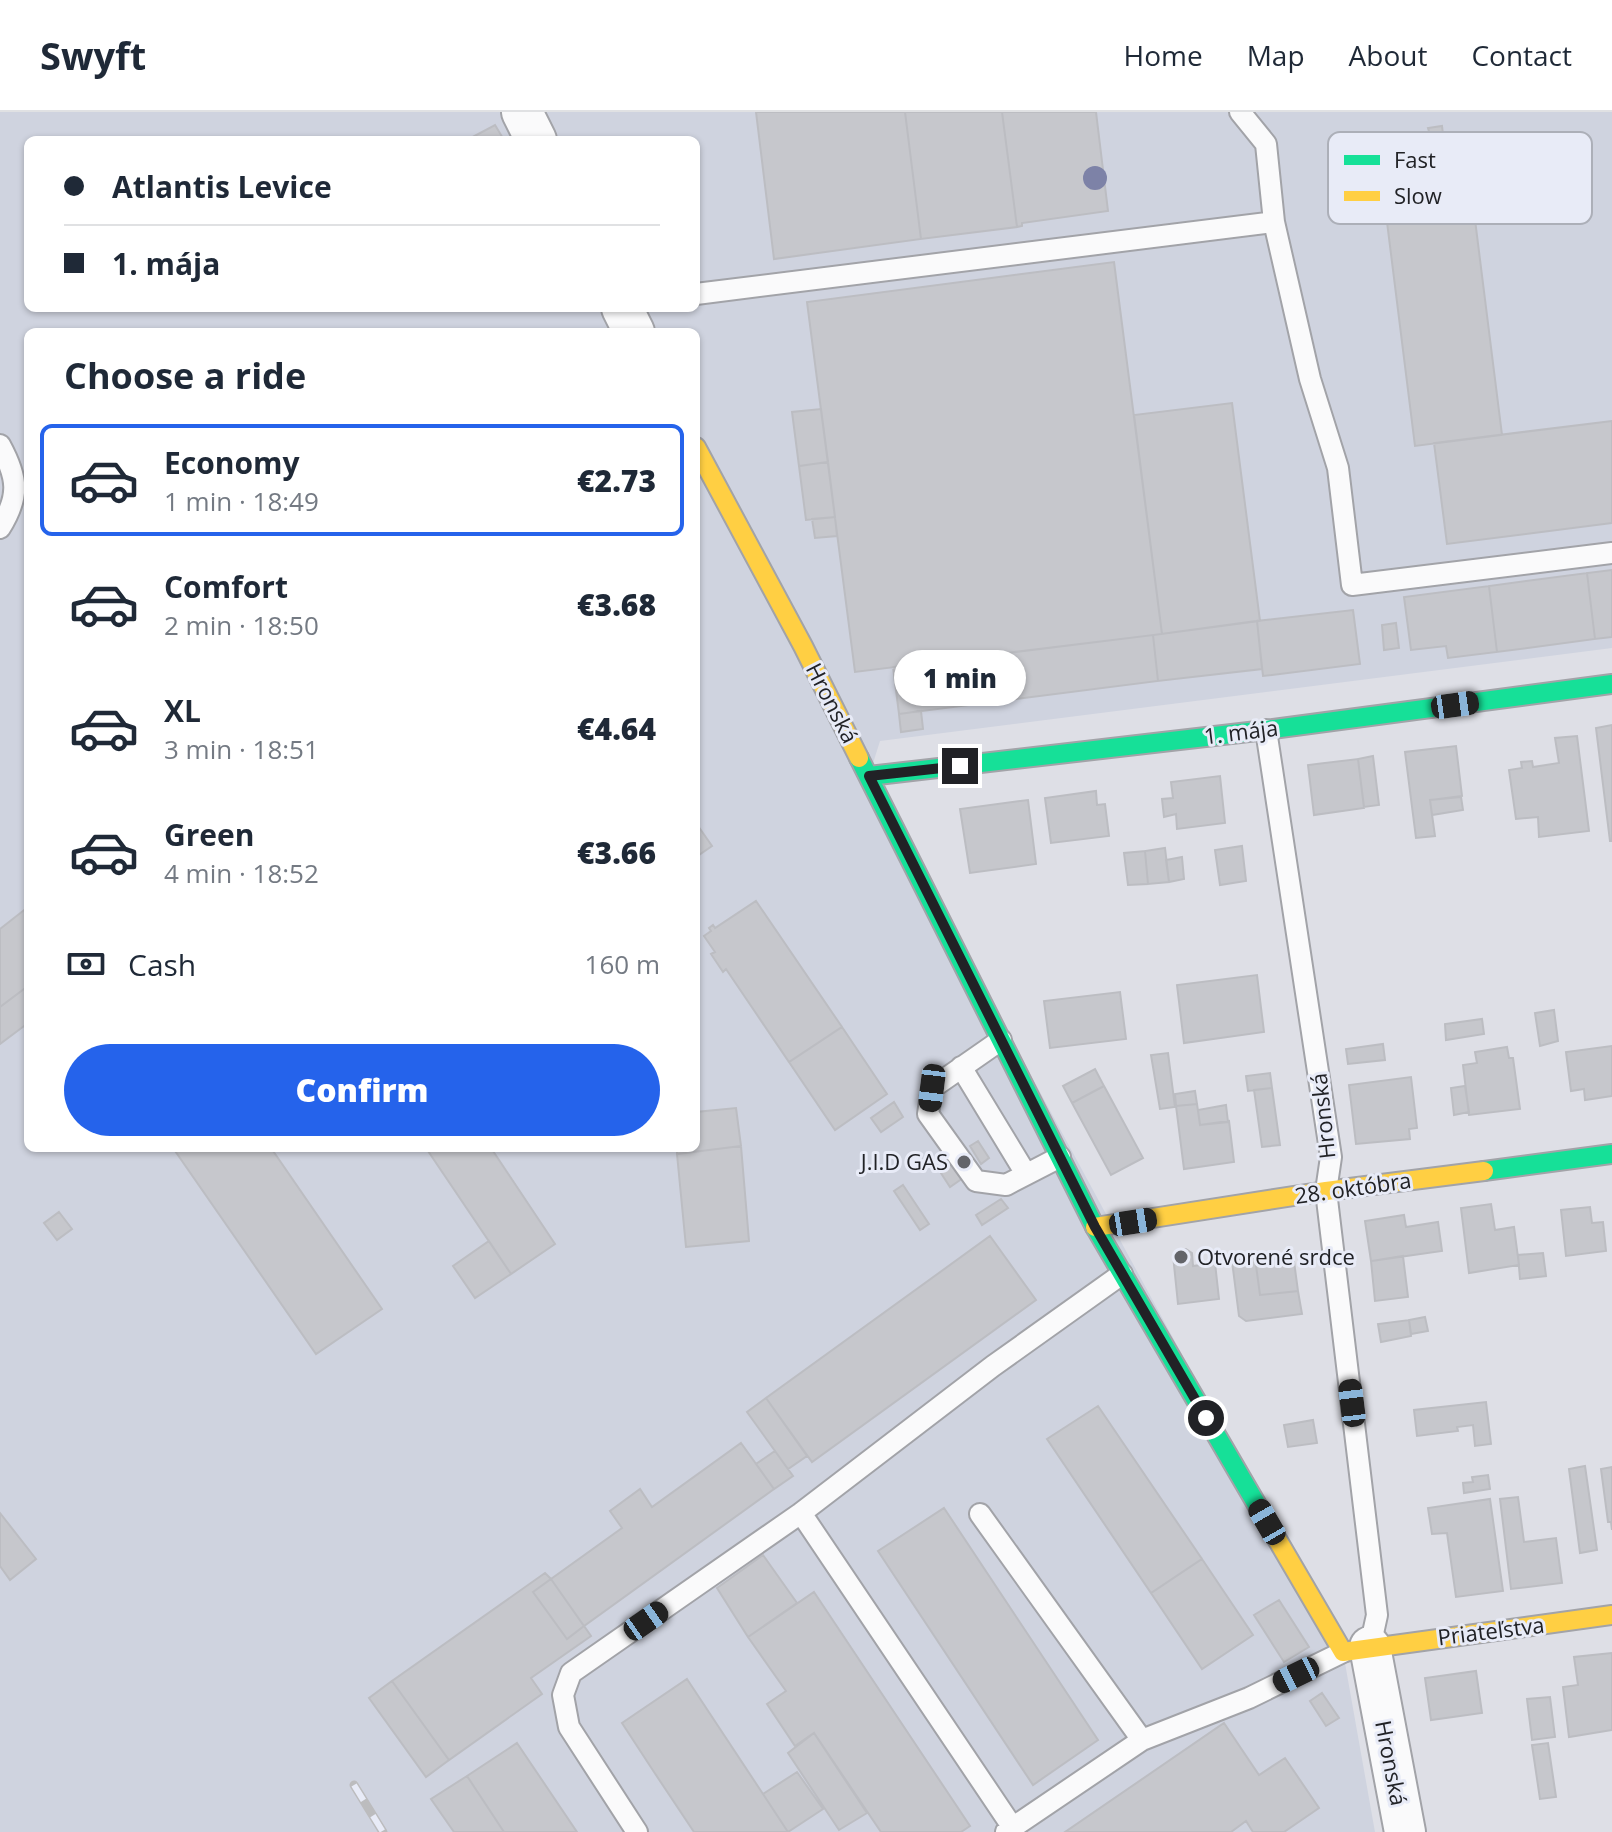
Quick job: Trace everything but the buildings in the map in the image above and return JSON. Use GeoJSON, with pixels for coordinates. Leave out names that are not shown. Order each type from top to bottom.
{"type":"FeatureCollection","features":[{"type":"Feature","properties":{"kind":"street"},"geometry":{"type":"LineString","coordinates":[[522,112],[534,136]]}},
{"type":"Feature","properties":{"kind":"street","name":"Hronská"},"geometry":{"type":"LineString","coordinates":[[700,454],[796,633],[1095,1227],[1356,1650],[1405,1832]]}},
{"type":"Feature","properties":{"kind":"street","name":"1. mája"},"geometry":{"type":"LineString","coordinates":[[869,776],[1266,730],[1612,684]]}},
{"type":"Feature","properties":{"kind":"street","name":"28. októbra"},"geometry":{"type":"LineString","coordinates":[[1095,1227],[1326,1191],[1612,1154]]}},
{"type":"Feature","properties":{"kind":"street","name":"Priateľstva"},"geometry":{"type":"LineString","coordinates":[[1356,1650],[1612,1615]]}},
{"type":"Feature","properties":{"kind":"lane"},"geometry":{"type":"LineString","coordinates":[[1240,112],[1266,144],[1274,222],[1310,379],[1338,468],[1352,585],[1612,553]]}},
{"type":"Feature","properties":{"kind":"lane"},"geometry":{"type":"LineString","coordinates":[[700,294],[1274,222]]}},
{"type":"Feature","properties":{"kind":"lane"},"geometry":{"type":"LineString","coordinates":[[0,445],[11,464],[7,491],[13,507],[0,528]]}},
{"type":"Feature","properties":{"kind":"lane","name":"Hronská"},"geometry":{"type":"LineString","coordinates":[[1266,730],[1331,1157],[1326,1191],[1377,1615],[1356,1650]]}},
{"type":"Feature","properties":{"kind":"lane"},"geometry":{"type":"LineString","coordinates":[[1001,1040],[932,1088],[928,1114],[976,1181],[1006,1185],[1060,1157]]}},
{"type":"Feature","properties":{"kind":"lane"},"geometry":{"type":"LineString","coordinates":[[961,1067],[1026,1174]]}},
{"type":"Feature","properties":{"kind":"lane"},"geometry":{"type":"LineString","coordinates":[[637,1832],[569,1727],[563,1695],[571,1673],[801,1513],[993,1366],[1122,1274]]}},
{"type":"Feature","properties":{"kind":"lane"},"geometry":{"type":"LineString","coordinates":[[801,1513],[1009,1830],[1142,1740],[1249,1698],[1356,1650]]}},
{"type":"Feature","properties":{"kind":"lane"},"geometry":{"type":"LineString","coordinates":[[980,1514],[1142,1740]]}},
{"type":"Feature","properties":{"kind":"shaded area"},"geometry":{"type":"Polygon","coordinates":[[[0,112],[1612,112],[1612,648],[880,741],[869,776],[1343,1652],[1375,1832],[0,1832],[0,112]]]}},
{"type":"Feature","properties":{"kind":"railway"},"geometry":{"type":"LineString","coordinates":[[354,1785],[383,1832]]}},
{"type":"Feature","properties":{"kind":"traffic: fast"},"geometry":{"type":"LineString","coordinates":[[869,776],[1266,730],[1612,684]]}},
{"type":"Feature","properties":{"kind":"traffic: fast"},"geometry":{"type":"LineString","coordinates":[[859,758],[1095,1227],[1267,1522]]}},
{"type":"Feature","properties":{"kind":"traffic: fast"},"geometry":{"type":"LineString","coordinates":[[1484,1171],[1612,1154]]}},
{"type":"Feature","properties":{"kind":"traffic: slow"},"geometry":{"type":"LineString","coordinates":[[700,454],[859,758]]}},
{"type":"Feature","properties":{"kind":"traffic: slow"},"geometry":{"type":"LineString","coordinates":[[1095,1227],[1326,1191],[1484,1171]]}},
{"type":"Feature","properties":{"kind":"traffic: slow"},"geometry":{"type":"LineString","coordinates":[[1267,1522],[1343,1652],[1612,1615]]}},
{"type":"Feature","properties":{"kind":"place","name":"J.I.D GAS"},"geometry":{"type":"Point","coordinates":[964,1162]}},
{"type":"Feature","properties":{"kind":"place","name":"Otvorené srdce"},"geometry":{"type":"Point","coordinates":[1181,1257]}},
{"type":"Feature","properties":{"kind":"route"},"geometry":{"type":"LineString","coordinates":[[960,766],[869,776],[1095,1227],[1206,1418]]}}]}
